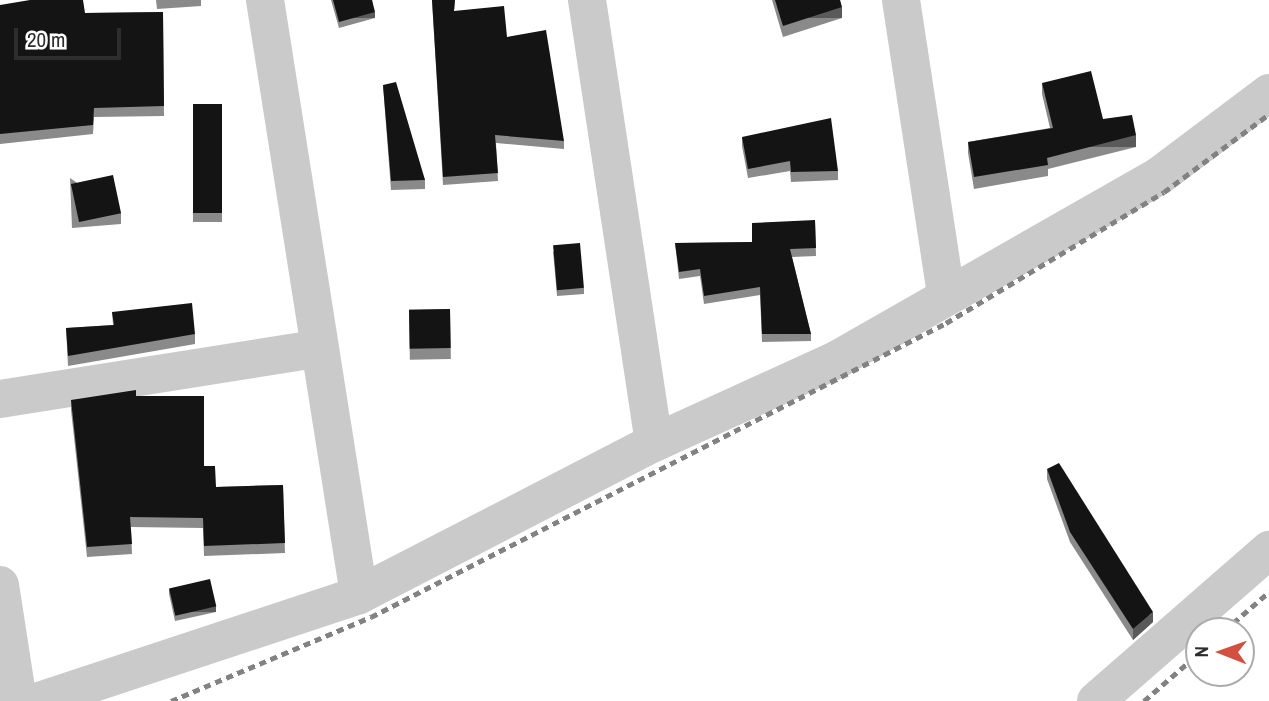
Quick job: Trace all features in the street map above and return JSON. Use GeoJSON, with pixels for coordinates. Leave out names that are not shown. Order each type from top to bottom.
{"type":"FeatureCollection","features":[{"type":"Feature","properties":{"kind":"street"},"geometry":{"type":"LineString","coordinates":[[265,0],[317,349],[359,595]]}},
{"type":"Feature","properties":{"kind":"street"},"geometry":{"type":"LineString","coordinates":[[587,0],[654,443]]}},
{"type":"Feature","properties":{"kind":"street"},"geometry":{"type":"LineString","coordinates":[[901,0],[946,294]]}},
{"type":"Feature","properties":{"kind":"street"},"geometry":{"type":"LineString","coordinates":[[39,701],[359,595],[654,443],[838,359],[946,294],[1159,176],[1269,93]]}},
{"type":"Feature","properties":{"kind":"street"},"geometry":{"type":"LineString","coordinates":[[0,399],[317,349]]}},
{"type":"Feature","properties":{"kind":"street"},"geometry":{"type":"LineString","coordinates":[[1096,701],[1269,550]]}},
{"type":"Feature","properties":{"kind":"street"},"geometry":{"type":"LineString","coordinates":[[0,585],[18,701]]}},
{"type":"Feature","properties":{"kind":"building"},"geometry":{"type":"Polygon","coordinates":[[[30,0],[83,0],[85,13],[163,12],[164,106],[94,108],[93,125],[0,134],[0,5],[30,0]]]}},
{"type":"Feature","properties":{"kind":"building"},"geometry":{"type":"Polygon","coordinates":[[[333,0],[372,0],[375,12],[339,22],[333,0]]]}},
{"type":"Feature","properties":{"kind":"building"},"geometry":{"type":"Polygon","coordinates":[[[432,0],[455,0],[454,11],[504,6],[507,37],[546,30],[564,141],[495,135],[498,173],[443,177],[432,0]]]}},
{"type":"Feature","properties":{"kind":"building"},"geometry":{"type":"Polygon","coordinates":[[[775,0],[840,0],[842,7],[783,26],[775,0]]]}},
{"type":"Feature","properties":{"kind":"building"},"geometry":{"type":"Polygon","coordinates":[[[1091,71],[1103,119],[1132,115],[1136,135],[1047,158],[1048,165],[974,177],[968,142],[1053,128],[1042,83],[1091,71]]]}},
{"type":"Feature","properties":{"kind":"building"},"geometry":{"type":"Polygon","coordinates":[[[396,82],[425,180],[391,181],[383,85],[396,82]]]}},
{"type":"Feature","properties":{"kind":"building"},"geometry":{"type":"Polygon","coordinates":[[[193,104],[222,104],[222,213],[193,213],[193,104]]]}},
{"type":"Feature","properties":{"kind":"building"},"geometry":{"type":"Polygon","coordinates":[[[831,118],[838,171],[791,172],[790,161],[748,169],[742,137],[831,118]]]}},
{"type":"Feature","properties":{"kind":"building"},"geometry":{"type":"Polygon","coordinates":[[[113,175],[121,213],[79,222],[71,184],[113,175]]]}},
{"type":"Feature","properties":{"kind":"building"},"geometry":{"type":"Polygon","coordinates":[[[815,220],[816,248],[790,249],[811,334],[762,334],[760,287],[704,296],[700,269],[679,272],[675,243],[752,242],[752,223],[815,220]]]}},
{"type":"Feature","properties":{"kind":"building"},"geometry":{"type":"Polygon","coordinates":[[[580,243],[584,288],[557,290],[553,245],[580,243]]]}},
{"type":"Feature","properties":{"kind":"building"},"geometry":{"type":"Polygon","coordinates":[[[192,303],[195,334],[68,356],[66,328],[114,325],[112,312],[192,303]]]}},
{"type":"Feature","properties":{"kind":"building"},"geometry":{"type":"Polygon","coordinates":[[[450,309],[451,348],[410,349],[409,310],[450,309]]]}},
{"type":"Feature","properties":{"kind":"building"},"geometry":{"type":"Polygon","coordinates":[[[136,390],[136,396],[204,396],[204,466],[215,466],[216,487],[283,485],[285,543],[204,546],[203,518],[130,517],[132,544],[87,547],[71,400],[136,390]]]}},
{"type":"Feature","properties":{"kind":"building"},"geometry":{"type":"Polygon","coordinates":[[[1059,463],[1153,612],[1133,629],[1070,532],[1047,469],[1059,463]]]}},
{"type":"Feature","properties":{"kind":"building"},"geometry":{"type":"Polygon","coordinates":[[[210,579],[216,606],[175,616],[169,588],[210,579]]]}},
{"type":"Feature","properties":{"kind":"railway"},"geometry":{"type":"LineString","coordinates":[[171,701],[371,617],[946,323],[1164,192],[1269,114]]}},
{"type":"Feature","properties":{"kind":"railway"},"geometry":{"type":"LineString","coordinates":[[1240,617],[1269,592]]}},
{"type":"Feature","properties":{"kind":"railway"},"geometry":{"type":"LineString","coordinates":[[1144,701],[1185,665]]}}]}
